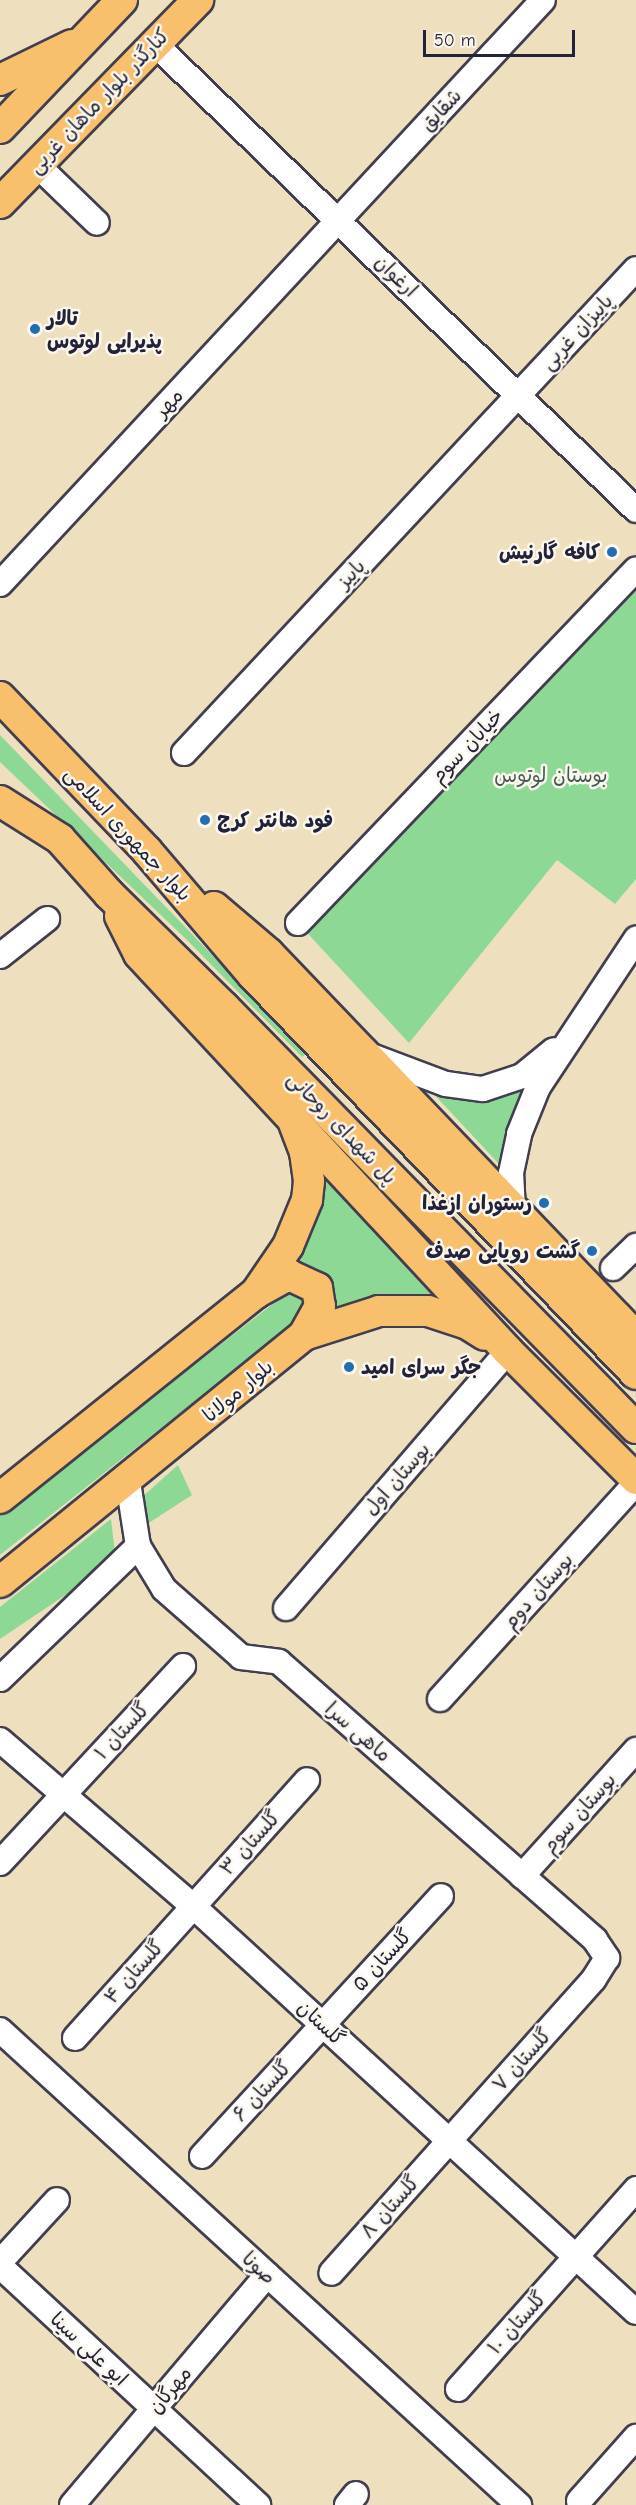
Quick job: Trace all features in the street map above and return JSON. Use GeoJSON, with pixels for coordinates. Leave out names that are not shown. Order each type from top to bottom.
{"type":"FeatureCollection","features":[{"type":"Feature","properties":{"kind":"main road"},"geometry":{"type":"LineString","coordinates":[[0,128],[122,0]]}},
{"type":"Feature","properties":{"kind":"main road","name":"کنارگذر بلوار ماهان غربی"},"geometry":{"type":"LineString","coordinates":[[0,203],[198,0]]}},
{"type":"Feature","properties":{"kind":"main road"},"geometry":{"type":"LineString","coordinates":[[0,80],[83,41]]}},
{"type":"Feature","properties":{"kind":"main road","name":"بلوار جمهوری اسلامی"},"geometry":{"type":"LineString","coordinates":[[0,697],[147,851],[253,975],[636,1374]]}},
{"type":"Feature","properties":{"kind":"main road"},"geometry":{"type":"LineString","coordinates":[[0,779],[60,839],[109,894],[139,954],[508,1351],[636,1481]]}},
{"type":"Feature","properties":{"kind":"main road"},"geometry":{"type":"LineString","coordinates":[[0,801],[60,839]]}},
{"type":"Feature","properties":{"kind":"main road"},"geometry":{"type":"LineString","coordinates":[[147,851],[268,953],[636,1337]]}},
{"type":"Feature","properties":{"kind":"main road","name":"پل شهدای روحانی"},"geometry":{"type":"LineString","coordinates":[[109,894],[224,1007],[636,1428]]}},
{"type":"Feature","properties":{"kind":"main road"},"geometry":{"type":"LineString","coordinates":[[256,1293],[288,1246],[307,1200],[309,1181],[305,1152],[291,1115]]}},
{"type":"Feature","properties":{"kind":"main road"},"geometry":{"type":"LineString","coordinates":[[0,1498],[256,1293],[289,1275],[317,1288],[320,1306],[304,1335]]}},
{"type":"Feature","properties":{"kind":"main road","name":"بلوار مولانا"},"geometry":{"type":"LineString","coordinates":[[0,1582],[128,1482],[304,1335],[379,1311],[428,1311],[466,1323],[508,1351]]}},
{"type":"Feature","properties":{"kind":"street","name":"شقایق"},"geometry":{"type":"LineString","coordinates":[[339,221],[543,0]]}},
{"type":"Feature","properties":{"kind":"street","name":"ارغوان"},"geometry":{"type":"LineString","coordinates":[[154,43],[636,510]]}},
{"type":"Feature","properties":{"kind":"street"},"geometry":{"type":"LineString","coordinates":[[37,165],[97,223]]}},
{"type":"Feature","properties":{"kind":"street","name":"مهر"},"geometry":{"type":"LineString","coordinates":[[0,584],[339,221]]}},
{"type":"Feature","properties":{"kind":"street","name":"پاییزان غربی"},"geometry":{"type":"LineString","coordinates":[[518,395],[636,269]]}},
{"type":"Feature","properties":{"kind":"street","name":"پاییز"},"geometry":{"type":"LineString","coordinates":[[184,753],[518,395]]}},
{"type":"Feature","properties":{"kind":"street","name":"خیابان سوم"},"geometry":{"type":"LineString","coordinates":[[298,924],[636,569]]}},
{"type":"Feature","properties":{"kind":"street"},"geometry":{"type":"LineString","coordinates":[[0,957],[47,919]]}},
{"type":"Feature","properties":{"kind":"street"},"geometry":{"type":"LineString","coordinates":[[513,1210],[511,1173],[519,1134],[538,1087],[565,1041],[635,943]]}},
{"type":"Feature","properties":{"kind":"street"},"geometry":{"type":"LineString","coordinates":[[365,1054],[446,1084],[483,1089],[522,1076],[565,1041]]}},
{"type":"Feature","properties":{"kind":"street"},"geometry":{"type":"LineString","coordinates":[[613,1268],[636,1246]]}},
{"type":"Feature","properties":{"kind":"street","name":"بوستان اول"},"geometry":{"type":"LineString","coordinates":[[286,1608],[508,1351]]}},
{"type":"Feature","properties":{"kind":"street","name":"بوستان دوم"},"geometry":{"type":"LineString","coordinates":[[440,1699],[636,1481]]}},
{"type":"Feature","properties":{"kind":"street","name":"ماهی سرا"},"geometry":{"type":"LineString","coordinates":[[128,1482],[138,1546],[164,1588],[232,1652],[241,1657],[279,1662],[603,1948],[607,1958],[594,1979]]}},
{"type":"Feature","properties":{"kind":"street"},"geometry":{"type":"LineString","coordinates":[[0,1679],[138,1546]]}},
{"type":"Feature","properties":{"kind":"street","name":"گلستان ۱"},"geometry":{"type":"LineString","coordinates":[[0,1863],[183,1666]]}},
{"type":"Feature","properties":{"kind":"street","name":"گلستان"},"geometry":{"type":"LineString","coordinates":[[0,1740],[61,1795],[193,1906],[636,2312]]}},
{"type":"Feature","properties":{"kind":"street","name":"بوستان سوم"},"geometry":{"type":"LineString","coordinates":[[522,1876],[636,1749]]}},
{"type":"Feature","properties":{"kind":"street","name":"گلستان ۳"},"geometry":{"type":"LineString","coordinates":[[193,1906],[307,1780]]}},
{"type":"Feature","properties":{"kind":"street","name":"گلستان ۵"},"geometry":{"type":"LineString","coordinates":[[323,2025],[441,1896]]}},
{"type":"Feature","properties":{"kind":"street","name":"گلستان ۴"},"geometry":{"type":"LineString","coordinates":[[75,2038],[193,1906]]}},
{"type":"Feature","properties":{"kind":"street","name":"گلستان ۷"},"geometry":{"type":"LineString","coordinates":[[449,2141],[594,1979]]}},
{"type":"Feature","properties":{"kind":"street","name":"گلستان ۶"},"geometry":{"type":"LineString","coordinates":[[202,2156],[323,2025]]}},
{"type":"Feature","properties":{"kind":"street","name":"صونا"},"geometry":{"type":"LineString","coordinates":[[0,2030],[519,2505]]}},
{"type":"Feature","properties":{"kind":"street","name":"گلستان ۸"},"geometry":{"type":"LineString","coordinates":[[331,2273],[449,2141]]}},
{"type":"Feature","properties":{"kind":"street","name":"گلستان ۱۰"},"geometry":{"type":"LineString","coordinates":[[458,2389],[636,2189]]}},
{"type":"Feature","properties":{"kind":"street"},"geometry":{"type":"LineString","coordinates":[[0,2264],[57,2200]]}},
{"type":"Feature","properties":{"kind":"street","name":"ابو علی سینا"},"geometry":{"type":"LineString","coordinates":[[0,2264],[258,2505]]}},
{"type":"Feature","properties":{"kind":"street","name":"مهرگان"},"geometry":{"type":"LineString","coordinates":[[72,2505],[267,2275]]}},
{"type":"Feature","properties":{"kind":"street"},"geometry":{"type":"LineString","coordinates":[[579,2501],[636,2437]]}},
{"type":"Feature","properties":{"kind":"green space","name":"بوستان لوتوس"},"geometry":{"type":"Polygon","coordinates":[[[636,558],[636,879],[615,904],[557,860],[409,1043],[298,923],[636,558]]]}},
{"type":"Feature","properties":{"kind":"green space"},"geometry":{"type":"Polygon","coordinates":[[[0,735],[306,1054],[302,1057],[186,939],[0,762],[0,735]]]}},
{"type":"Feature","properties":{"kind":"green space"},"geometry":{"type":"Polygon","coordinates":[[[526,1085],[499,1164],[430,1090],[433,1087],[470,1101],[494,1098],[526,1085]]]}},
{"type":"Feature","properties":{"kind":"green space"},"geometry":{"type":"Polygon","coordinates":[[[322,1160],[457,1305],[330,1311],[327,1282],[317,1270],[292,1260],[322,1160]]]}},
{"type":"Feature","properties":{"kind":"green space"},"geometry":{"type":"Polygon","coordinates":[[[287,1293],[302,1298],[302,1317],[0,1555],[0,1515],[287,1293]]]}},
{"type":"Feature","properties":{"kind":"green space"},"geometry":{"type":"Polygon","coordinates":[[[178,1465],[192,1495],[141,1528],[141,1498],[178,1465]]]}},
{"type":"Feature","properties":{"kind":"green space"},"geometry":{"type":"Polygon","coordinates":[[[111,1519],[116,1561],[0,1639],[0,1607],[111,1519]]]}},
{"type":"Feature","properties":{"kind":"place","name":"تالار پذیرایی لوتوس"},"geometry":{"type":"Point","coordinates":[35,329]}},
{"type":"Feature","properties":{"kind":"place","name":"کافه گارنیش"},"geometry":{"type":"Point","coordinates":[612,552]}},
{"type":"Feature","properties":{"kind":"place","name":"فود هانتر کرج"},"geometry":{"type":"Point","coordinates":[205,820]}},
{"type":"Feature","properties":{"kind":"place","name":"رستوران ازغذا"},"geometry":{"type":"Point","coordinates":[544,1203]}},
{"type":"Feature","properties":{"kind":"place","name":"گشت رویایی صدف"},"geometry":{"type":"Point","coordinates":[592,1251]}},
{"type":"Feature","properties":{"kind":"place","name":"جگر سرای امید"},"geometry":{"type":"Point","coordinates":[349,1367]}}]}
